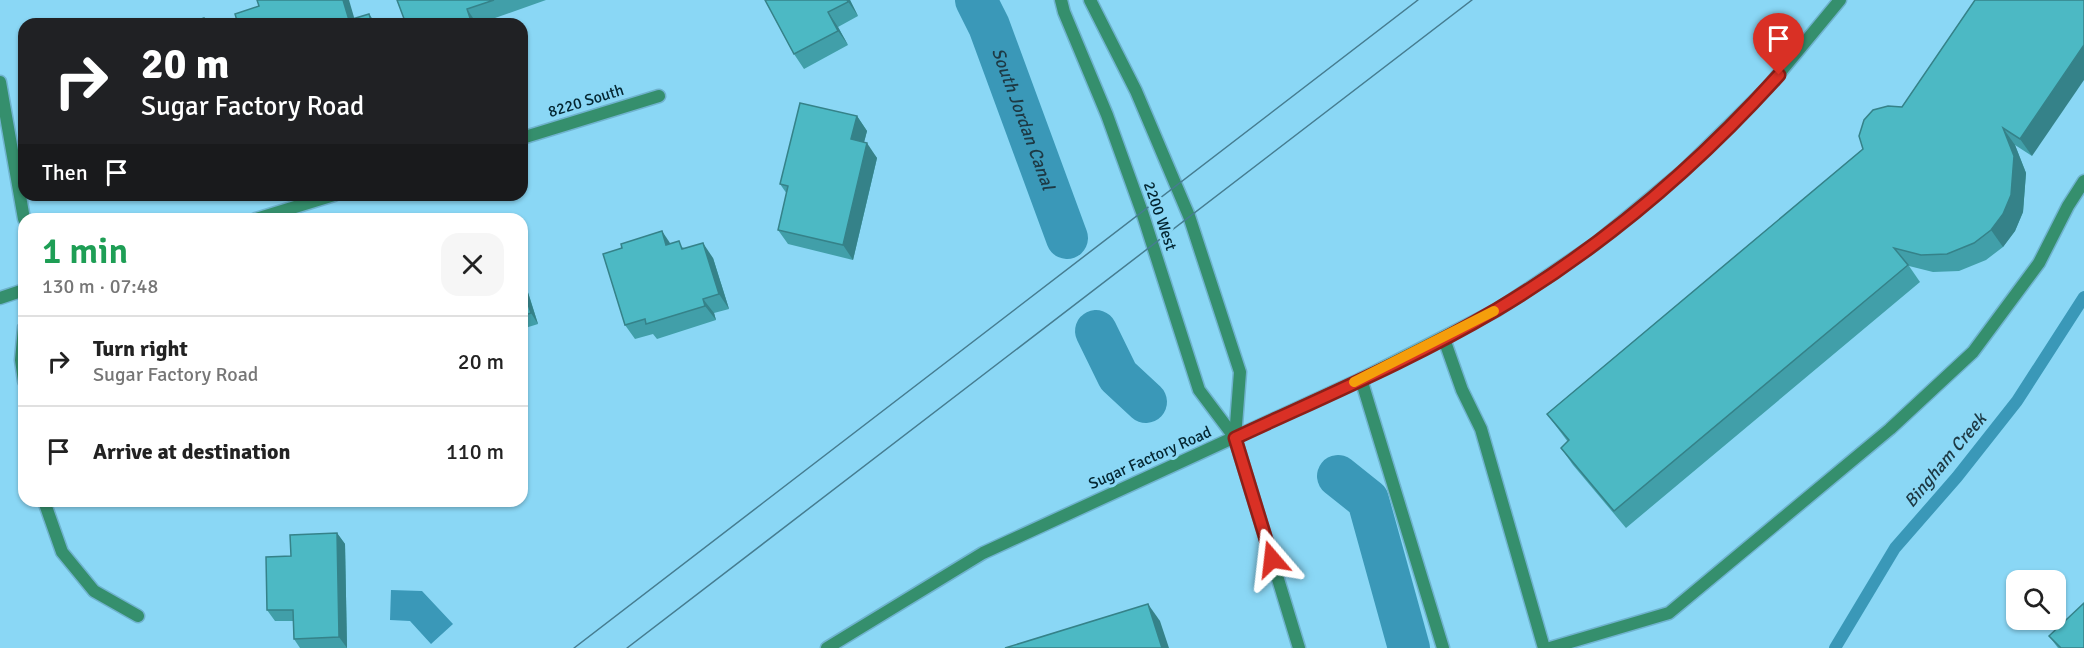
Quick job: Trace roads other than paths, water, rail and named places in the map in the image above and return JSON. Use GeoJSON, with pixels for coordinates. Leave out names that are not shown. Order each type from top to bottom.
{"type":"FeatureCollection","features":[{"type":"Feature","properties":{"kind":"street","name":"2200 West"},"geometry":{"type":"LineString","coordinates":[[1061,0],[1107,115],[1142,212],[1199,390],[1235,438],[1299,648]]}},
{"type":"Feature","properties":{"kind":"street","name":"2200 West"},"geometry":{"type":"LineString","coordinates":[[1090,0],[1136,91],[1192,227],[1240,372],[1235,438]]}},
{"type":"Feature","properties":{"kind":"street","name":"Sugar Factory Road"},"geometry":{"type":"LineString","coordinates":[[827,648],[983,553],[1444,339],[1550,276],[1638,210],[1728,128],[1800,51],[1840,0]]}},
{"type":"Feature","properties":{"kind":"street"},"geometry":{"type":"LineString","coordinates":[[0,82],[18,185]]}},
{"type":"Feature","properties":{"kind":"street","name":"8220 South"},"geometry":{"type":"LineString","coordinates":[[528,136],[659,96]]}},
{"type":"Feature","properties":{"kind":"street"},"geometry":{"type":"LineString","coordinates":[[1550,648],[1669,613],[1890,429],[1972,352],[2039,264],[2068,206],[2084,181]]}},
{"type":"Feature","properties":{"kind":"street"},"geometry":{"type":"LineString","coordinates":[[276,213],[314,201]]}},
{"type":"Feature","properties":{"kind":"street"},"geometry":{"type":"LineString","coordinates":[[0,298],[18,292]]}},
{"type":"Feature","properties":{"kind":"street"},"geometry":{"type":"LineString","coordinates":[[1444,339],[1461,390],[1480,429],[1544,648]]}},
{"type":"Feature","properties":{"kind":"street"},"geometry":{"type":"LineString","coordinates":[[1361,379],[1443,648]]}},
{"type":"Feature","properties":{"kind":"street"},"geometry":{"type":"LineString","coordinates":[[46,507],[62,552],[94,591],[138,616]]}},
{"type":"Feature","properties":{"kind":"water"},"geometry":{"type":"Polygon","coordinates":[[[391,590],[422,591],[453,624],[431,644],[410,621],[390,620],[391,590]]]}},
{"type":"Feature","properties":{"kind":"waterway","name":"South Jordan Canal"},"geometry":{"type":"LineString","coordinates":[[976,0],[989,26],[1067,238]]}},
{"type":"Feature","properties":{"kind":"waterway","name":"Bingham Creek"},"geometry":{"type":"LineString","coordinates":[[1835,648],[1895,548],[1957,477],[2017,401],[2084,297]]}},
{"type":"Feature","properties":{"kind":"waterway","name":"South Jordan Canal"},"geometry":{"type":"LineString","coordinates":[[1096,331],[1118,376],[1146,402]]}},
{"type":"Feature","properties":{"kind":"waterway","name":"South Jordan Canal"},"geometry":{"type":"LineString","coordinates":[[1338,476],[1368,500],[1409,648]]}},
{"type":"Feature","properties":{"kind":"tram line"},"geometry":{"type":"LineString","coordinates":[[574,648],[1418,0]]}},
{"type":"Feature","properties":{"kind":"tram line"},"geometry":{"type":"LineString","coordinates":[[627,648],[1472,0]]}}]}
